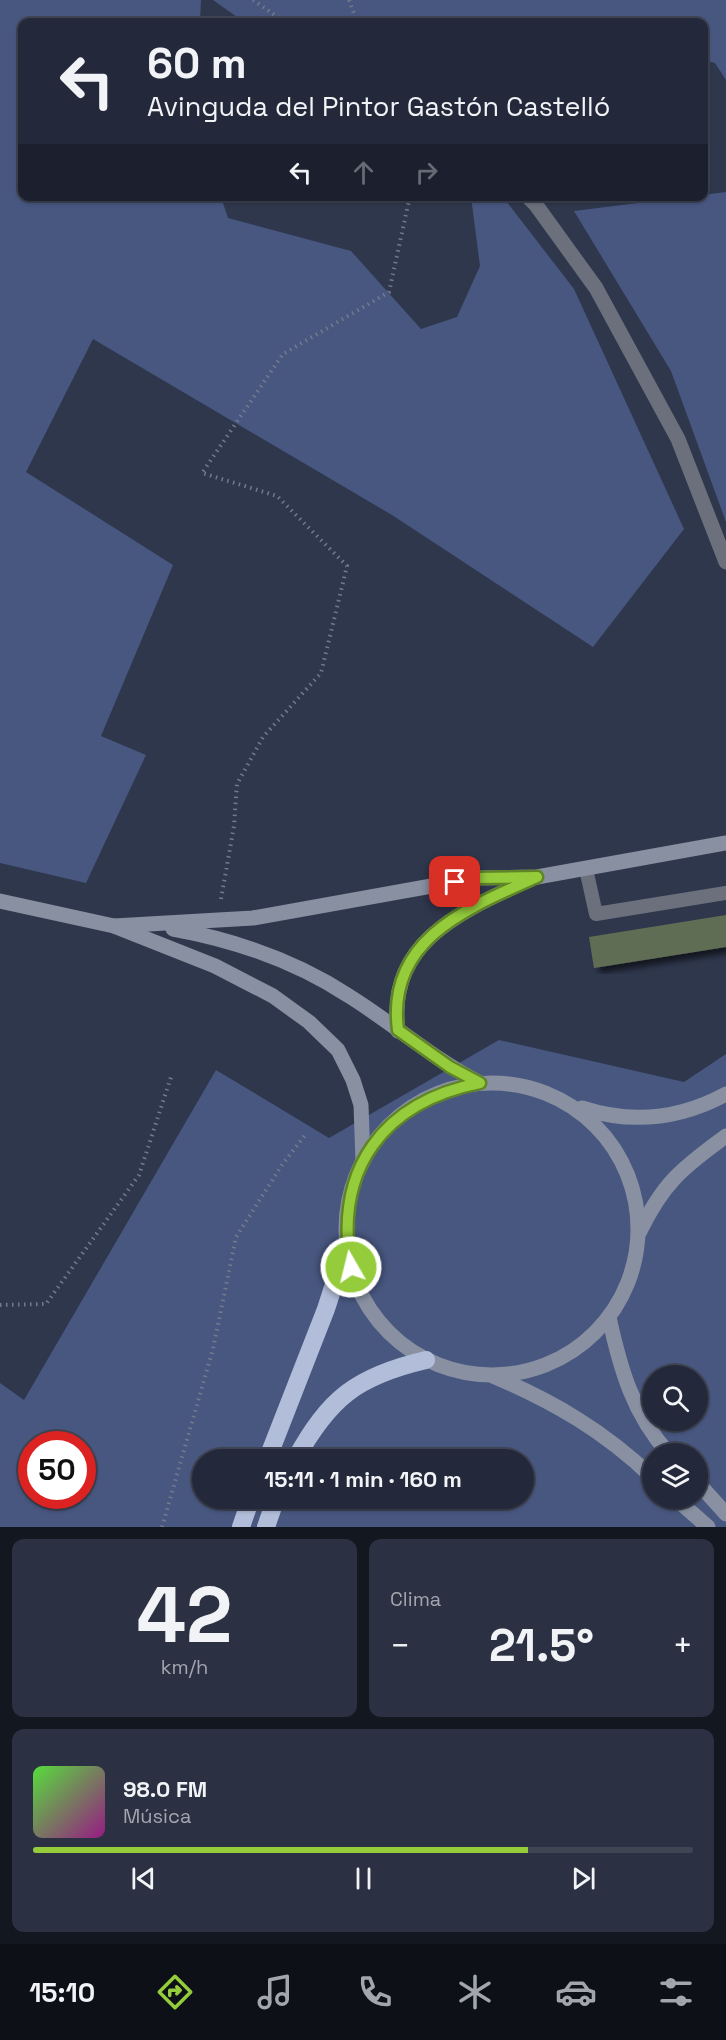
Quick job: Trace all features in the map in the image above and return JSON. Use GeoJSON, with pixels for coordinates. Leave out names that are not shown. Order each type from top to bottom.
{"type":"FeatureCollection","features":[{"type":"Feature","properties":{"kind":"highway"},"geometry":{"type":"LineString","coordinates":[[271,1449],[326,1309],[347,1244]]}},
{"type":"Feature","properties":{"kind":"highway"},"geometry":{"type":"LineString","coordinates":[[301,1449],[311,1430],[336,1400],[363,1381],[396,1367],[426,1360]]}},
{"type":"Feature","properties":{"kind":"highway"},"geometry":{"type":"LineString","coordinates":[[241,1527],[247,1509]]}},
{"type":"Feature","properties":{"kind":"highway"},"geometry":{"type":"LineString","coordinates":[[266,1527],[272,1509]]}},
{"type":"Feature","properties":{"kind":"main road"},"geometry":{"type":"LineString","coordinates":[[114,926],[253,918],[476,878],[537,877],[726,843]]}},
{"type":"Feature","properties":{"kind":"main road"},"geometry":{"type":"LineString","coordinates":[[398,1030],[395,1007],[399,984],[424,942],[448,921],[537,877]]}},
{"type":"Feature","properties":{"kind":"main road"},"geometry":{"type":"LineString","coordinates":[[0,901],[114,926],[243,979],[273,996],[309,1022],[338,1050],[353,1080],[361,1105],[363,1162]]}},
{"type":"Feature","properties":{"kind":"main road"},"geometry":{"type":"LineString","coordinates":[[147,924],[228,942],[286,964],[349,996],[450,1067],[480,1083]]}},
{"type":"Feature","properties":{"kind":"main road"},"geometry":{"type":"LineString","coordinates":[[568,1103],[592,1122],[613,1145],[623,1163],[636,1202],[639,1233],[635,1263],[625,1291],[609,1317],[586,1341],[558,1360],[526,1372],[493,1376],[459,1372],[426,1360],[405,1347],[371,1312],[351,1267],[347,1244],[349,1201],[363,1162],[379,1137],[399,1116],[442,1092],[480,1083],[510,1083],[530,1088],[610,1117],[645,1117],[680,1113],[726,1094]]}},
{"type":"Feature","properties":{"kind":"main road"},"geometry":{"type":"LineString","coordinates":[[639,1233],[661,1193],[686,1164],[726,1136]]}},
{"type":"Feature","properties":{"kind":"main road"},"geometry":{"type":"LineString","coordinates":[[609,1317],[627,1387],[640,1416],[661,1443]]}},
{"type":"Feature","properties":{"kind":"main road"},"geometry":{"type":"LineString","coordinates":[[493,1376],[560,1406],[590,1426],[642,1469]]}},
{"type":"Feature","properties":{"kind":"main road"},"geometry":{"type":"LineString","coordinates":[[708,1494],[726,1514]]}},
{"type":"Feature","properties":{"kind":"main road"},"geometry":{"type":"LineString","coordinates":[[688,1509],[708,1527]]}},
{"type":"Feature","properties":{"kind":"street"},"geometry":{"type":"LineString","coordinates":[[532,201],[596,288],[678,440],[726,562]]}},
{"type":"Feature","properties":{"kind":"lane"},"geometry":{"type":"LineString","coordinates":[[586,869],[596,914],[726,893]]}},
{"type":"Feature","properties":{"kind":"path"},"geometry":{"type":"LineString","coordinates":[[253,0],[279,18]]}},
{"type":"Feature","properties":{"kind":"path"},"geometry":{"type":"LineString","coordinates":[[349,0],[356,18]]}},
{"type":"Feature","properties":{"kind":"path"},"geometry":{"type":"LineString","coordinates":[[218,921],[234,826],[237,784],[262,737],[321,673],[347,566],[278,496],[202,473],[283,354],[389,292],[409,201]]}},
{"type":"Feature","properties":{"kind":"path"},"geometry":{"type":"LineString","coordinates":[[0,1305],[46,1304],[139,1175],[172,1074]]}},
{"type":"Feature","properties":{"kind":"path"},"geometry":{"type":"LineString","coordinates":[[162,1527],[213,1348],[236,1237],[282,1165],[306,1134]]}},
{"type":"Feature","properties":{"kind":"shaded area"},"geometry":{"type":"Polygon","coordinates":[[[0,0],[201,0],[200,18],[18,18],[18,201],[222,201],[228,218],[351,251],[421,329],[457,317],[480,266],[472,201],[506,201],[574,289],[684,529],[593,647],[392,515],[93,339],[26,472],[173,565],[101,736],[146,755],[86,883],[0,863],[0,0]]]}},
{"type":"Feature","properties":{"kind":"shaded area"},"geometry":{"type":"Polygon","coordinates":[[[213,0],[726,0],[726,80],[715,63],[708,61],[708,18],[238,18],[213,0]]]}},
{"type":"Feature","properties":{"kind":"shaded area"},"geometry":{"type":"Polygon","coordinates":[[[726,192],[726,522],[671,371],[574,211],[654,201],[708,201],[708,194],[726,192]]]}},
{"type":"Feature","properties":{"kind":"shaded area"},"geometry":{"type":"Polygon","coordinates":[[[499,1040],[684,1082],[726,1054],[726,1527],[0,1527],[0,1383],[24,1400],[216,1070],[329,1138],[499,1040]]]}},
{"type":"Feature","properties":{"kind":"building"},"geometry":{"type":"Polygon","coordinates":[[[726,915],[726,947],[594,968],[589,937],[726,915]]]}},
{"type":"Feature","properties":{"kind":"route"},"geometry":{"type":"LineString","coordinates":[[351,1267],[346,1222],[349,1201],[354,1181],[379,1137],[399,1116],[424,1100],[451,1089],[480,1083],[450,1067],[398,1030],[395,1007],[399,984],[424,942],[448,921],[481,902],[537,877],[476,878],[455,882]]}}]}
